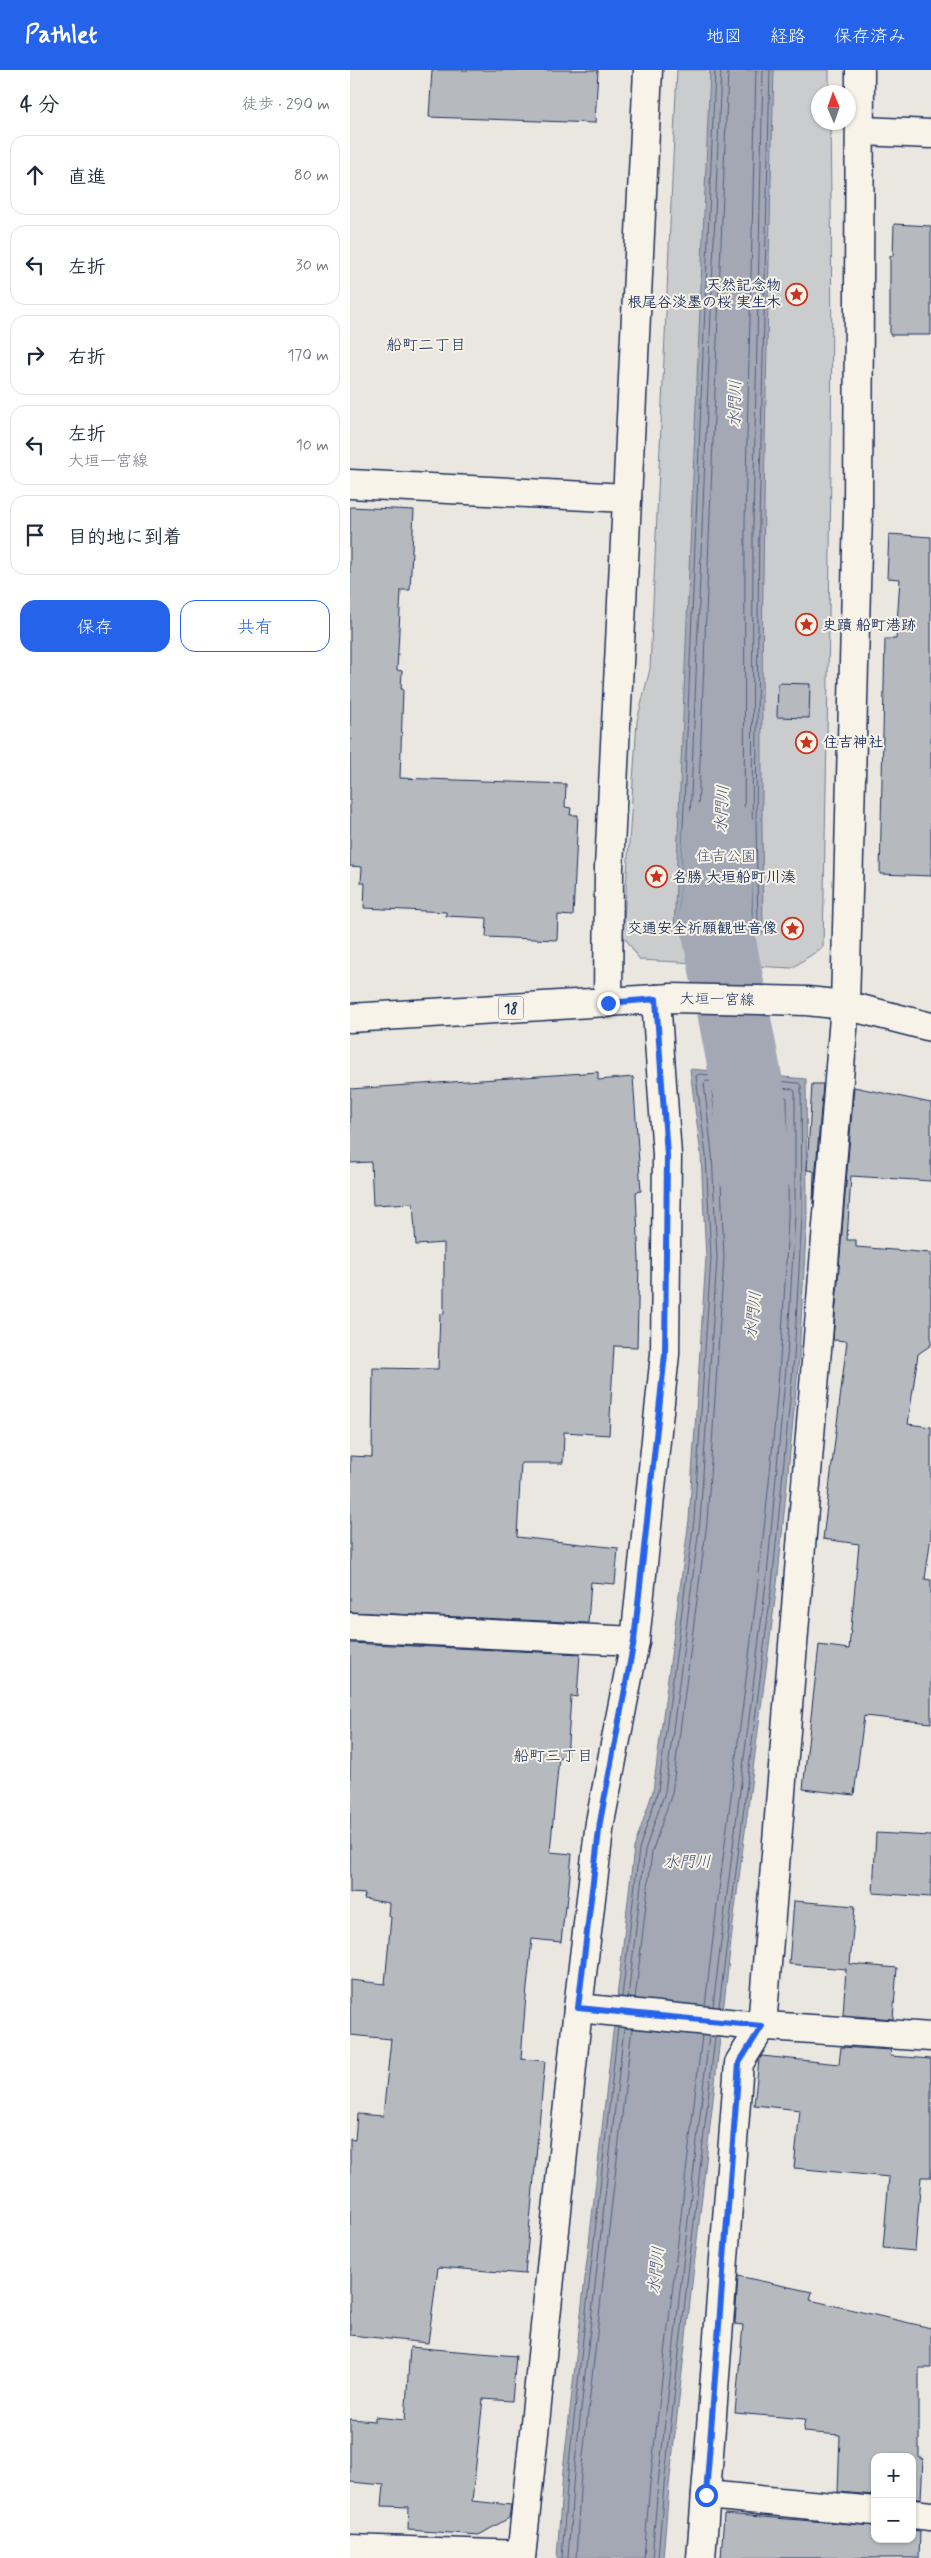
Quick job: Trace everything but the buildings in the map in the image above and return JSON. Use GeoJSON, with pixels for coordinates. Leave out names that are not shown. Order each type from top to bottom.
{"type":"FeatureCollection","features":[{"type":"Feature","properties":{"kind":"street"},"geometry":{"type":"LineString","coordinates":[[608,1003],[609,868],[648,70]]}},
{"type":"Feature","properties":{"kind":"street"},"geometry":{"type":"LineString","coordinates":[[701,2558],[739,2063],[750,2025],[845,1005],[858,512],[862,131],[860,70]]}},
{"type":"Feature","properties":{"kind":"street"},"geometry":{"type":"LineString","coordinates":[[862,131],[931,134]]}},
{"type":"Feature","properties":{"kind":"street"},"geometry":{"type":"LineString","coordinates":[[350,484],[627,498]]}},
{"type":"Feature","properties":{"kind":"street"},"geometry":{"type":"LineString","coordinates":[[350,2549],[521,2556],[578,2008],[600,1822],[634,1641],[665,1354],[667,1155],[664,999]]}},
{"type":"Feature","properties":{"kind":"street","name":"大垣一宮線"},"geometry":{"type":"LineString","coordinates":[[350,1018],[664,999],[807,1001],[845,1005],[931,1027]]}},
{"type":"Feature","properties":{"kind":"street"},"geometry":{"type":"LineString","coordinates":[[350,1627],[634,1641]]}},
{"type":"Feature","properties":{"kind":"street"},"geometry":{"type":"LineString","coordinates":[[578,2008],[607,2009],[750,2025],[931,2037]]}},
{"type":"Feature","properties":{"kind":"street"},"geometry":{"type":"LineString","coordinates":[[706,2495],[871,2511]]}},
{"type":"Feature","properties":{"kind":"street"},"geometry":{"type":"LineString","coordinates":[[916,2514],[931,2516]]}},
{"type":"Feature","properties":{"kind":"green space","name":"住吉公園"},"geometry":{"type":"Polygon","coordinates":[[[677,70],[829,70],[829,85],[811,85],[811,130],[830,130],[832,329],[823,947],[792,968],[640,960],[623,935],[637,721],[650,669],[677,70]]]}},
{"type":"Feature","properties":{"kind":"water","name":"水門川"},"geometry":{"type":"Polygon","coordinates":[[[710,70],[774,70],[763,610],[763,934],[674,931],[710,70]]]}},
{"type":"Feature","properties":{"kind":"water","name":"水門川"},"geometry":{"type":"Polygon","coordinates":[[[690,1069],[806,1079],[807,1216],[799,1358],[778,1576],[733,1924],[669,2486],[663,2558],[557,2558],[563,2471],[634,1848],[653,1791],[689,1520],[706,1258],[701,1155],[690,1069]]]}},
{"type":"Feature","properties":{"kind":"waterway","name":"水門川"},"geometry":{"type":"LineString","coordinates":[[719,833],[715,916],[749,1094],[755,1173]]}},
{"type":"Feature","properties":{"kind":"place","name":"天然記念物 根尾谷淡墨の桜 実生木"},"geometry":{"type":"Point","coordinates":[797,294]}},
{"type":"Feature","properties":{"kind":"place","name":"史蹟 船町港跡"},"geometry":{"type":"Point","coordinates":[806,625]}},
{"type":"Feature","properties":{"kind":"place","name":"住吉神社"},"geometry":{"type":"Point","coordinates":[807,742]}},
{"type":"Feature","properties":{"kind":"place","name":"名勝 大垣船町川湊"},"geometry":{"type":"Point","coordinates":[656,877]}},
{"type":"Feature","properties":{"kind":"place","name":"交通安全祈願観世音像"},"geometry":{"type":"Point","coordinates":[793,928]}},
{"type":"Feature","properties":{"kind":"district","name":"船町二丁目"},"geometry":{"type":"Point","coordinates":[426,344]}},
{"type":"Feature","properties":{"kind":"district","name":"船町三丁目"},"geometry":{"type":"Point","coordinates":[553,1755]}},
{"type":"Feature","properties":{"kind":"route"},"geometry":{"type":"LineString","coordinates":[[608,1003],[656,999],[667,1155],[665,1354],[634,1641],[600,1822],[578,2008],[607,2009],[762,2026],[739,2063],[706,2495]]}}]}
